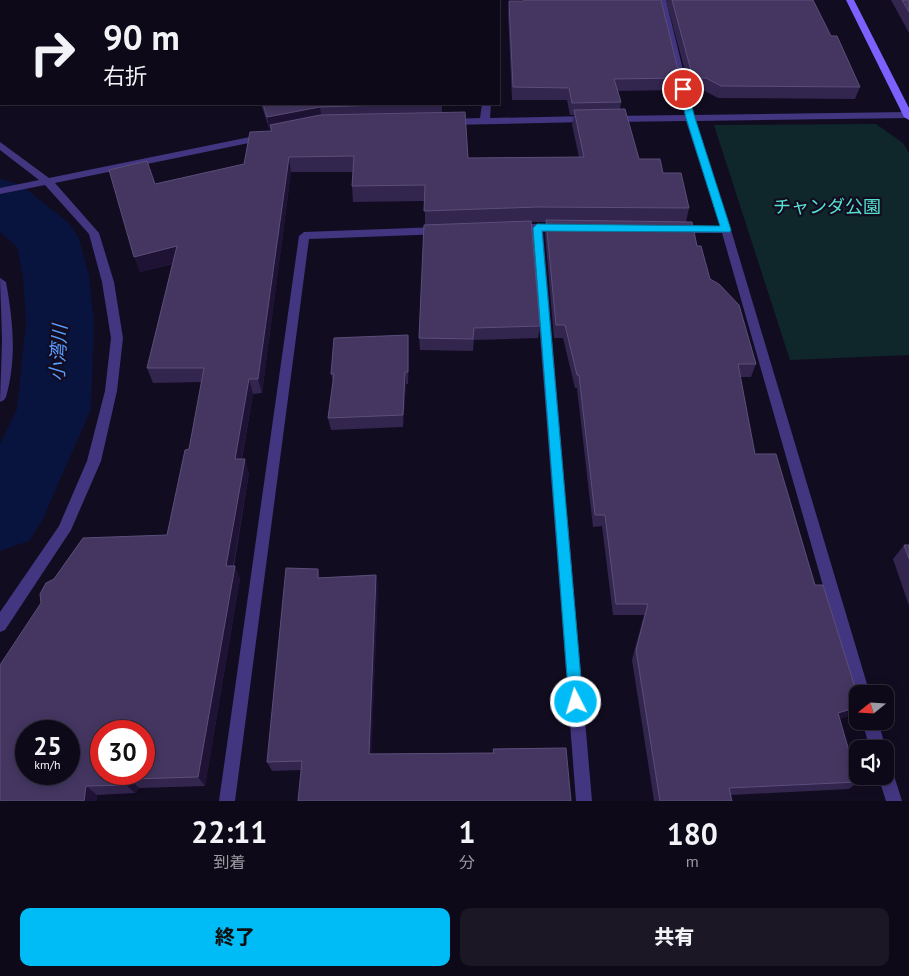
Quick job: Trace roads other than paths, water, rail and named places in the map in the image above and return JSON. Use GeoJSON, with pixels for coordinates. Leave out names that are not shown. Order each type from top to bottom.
{"type":"FeatureCollection","features":[{"type":"Feature","properties":{"kind":"street"},"geometry":{"type":"LineString","coordinates":[[662,0],[690,118],[726,230],[859,685]]}},
{"type":"Feature","properties":{"kind":"street"},"geometry":{"type":"LineString","coordinates":[[437,122],[909,116],[850,0]]}},
{"type":"Feature","properties":{"kind":"street"},"geometry":{"type":"LineString","coordinates":[[485,121],[486,105]]}},
{"type":"Feature","properties":{"kind":"street"},"geometry":{"type":"LineString","coordinates":[[0,191],[274,135]]}},
{"type":"Feature","properties":{"kind":"street"},"geometry":{"type":"LineString","coordinates":[[0,145],[47,181],[94,233],[108,282],[117,338],[111,391],[94,461],[64,530],[0,625]]}},
{"type":"Feature","properties":{"kind":"street"},"geometry":{"type":"LineString","coordinates":[[537,228],[584,801]]}},
{"type":"Feature","properties":{"kind":"street"},"geometry":{"type":"LineString","coordinates":[[508,229],[577,228]]}},
{"type":"Feature","properties":{"kind":"street"},"geometry":{"type":"LineString","coordinates":[[667,229],[726,230]]}},
{"type":"Feature","properties":{"kind":"street"},"geometry":{"type":"LineString","coordinates":[[227,801],[304,236],[450,231]]}},
{"type":"Feature","properties":{"kind":"street"},"geometry":{"type":"LineString","coordinates":[[0,282],[8,326],[7,377],[0,397]]}},
{"type":"Feature","properties":{"kind":"street"},"geometry":{"type":"LineString","coordinates":[[889,785],[894,801]]}},
{"type":"Feature","properties":{"kind":"waterway","name":"小湾川"},"geometry":{"type":"LineString","coordinates":[[0,199],[47,238],[56,276],[60,322],[54,409],[14,497],[0,516]]}},
{"type":"Feature","properties":{"kind":"park label","name":"チャンダ公園"},"geometry":{"type":"Point","coordinates":[827,207]}}]}
